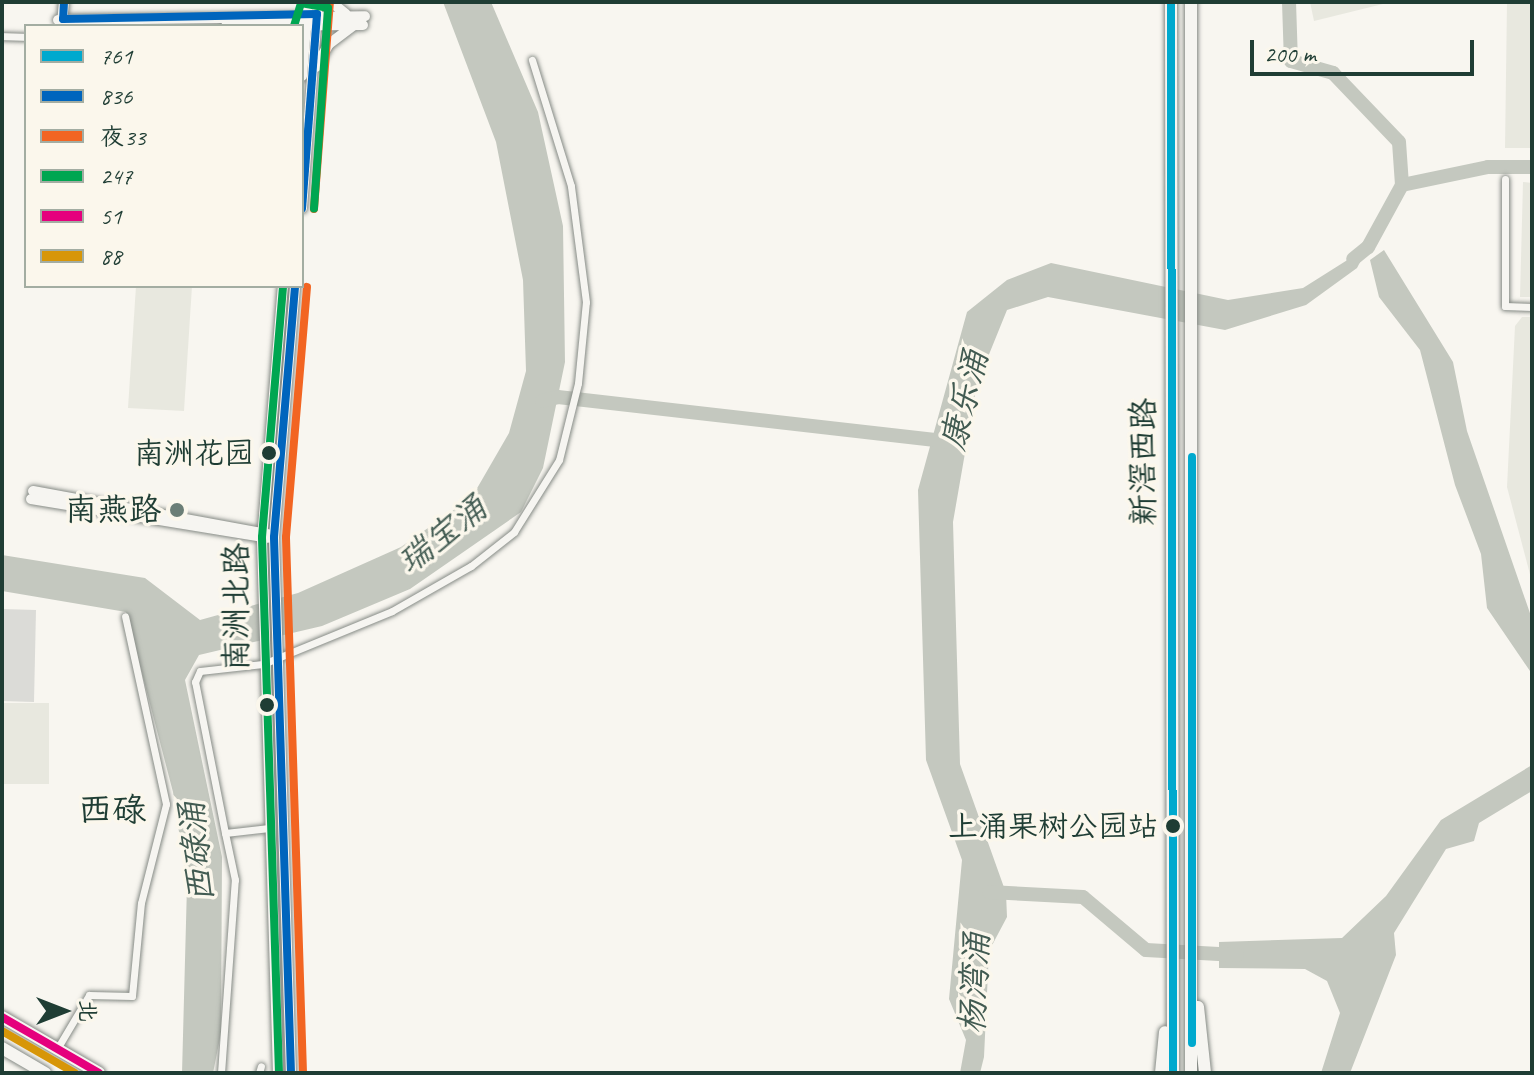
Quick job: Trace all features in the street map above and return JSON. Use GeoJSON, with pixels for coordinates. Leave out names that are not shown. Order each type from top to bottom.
{"type":"FeatureCollection","features":[{"type":"Feature","properties":{"kind":"highway","name":"新滘西路"},"geometry":{"type":"LineString","coordinates":[[1169,989],[1171,2]]}},
{"type":"Feature","properties":{"kind":"highway","name":"新滘西路"},"geometry":{"type":"LineString","coordinates":[[1191,2],[1193,984]]}},
{"type":"Feature","properties":{"kind":"highway"},"geometry":{"type":"LineString","coordinates":[[1191,1073],[1193,984]]}},
{"type":"Feature","properties":{"kind":"highway"},"geometry":{"type":"LineString","coordinates":[[1193,984],[1205,1073]]}},
{"type":"Feature","properties":{"kind":"highway"},"geometry":{"type":"LineString","coordinates":[[1161,1073],[1169,989]]}},
{"type":"Feature","properties":{"kind":"highway"},"geometry":{"type":"LineString","coordinates":[[1169,989],[1173,1073]]}},
{"type":"Feature","properties":{"kind":"highway"},"geometry":{"type":"LineString","coordinates":[[2,1017],[99,1073]]}},
{"type":"Feature","properties":{"kind":"highway"},"geometry":{"type":"LineString","coordinates":[[2,1048],[45,1073]]}},
{"type":"Feature","properties":{"kind":"main road"},"geometry":{"type":"LineString","coordinates":[[57,2],[60,23]]}},
{"type":"Feature","properties":{"kind":"main road"},"geometry":{"type":"LineString","coordinates":[[60,23],[64,2]]}},
{"type":"Feature","properties":{"kind":"main road"},"geometry":{"type":"LineString","coordinates":[[304,55],[311,15],[318,2]]}},
{"type":"Feature","properties":{"kind":"main road"},"geometry":{"type":"LineString","coordinates":[[331,2],[360,20]]}},
{"type":"Feature","properties":{"kind":"main road"},"geometry":{"type":"LineString","coordinates":[[60,23],[311,15],[360,20]]}},
{"type":"Feature","properties":{"kind":"main road"},"geometry":{"type":"LineString","coordinates":[[272,24],[311,15]]}},
{"type":"Feature","properties":{"kind":"main road"},"geometry":{"type":"LineString","coordinates":[[304,155],[311,15]]}},
{"type":"Feature","properties":{"kind":"main road"},"geometry":{"type":"LineString","coordinates":[[307,76],[329,44],[360,20]]}},
{"type":"Feature","properties":{"kind":"main road","name":"南洲北路"},"geometry":{"type":"LineString","coordinates":[[278,1073],[261,596],[262,536],[283,288]]}},
{"type":"Feature","properties":{"kind":"main road","name":"南洲北路"},"geometry":{"type":"LineString","coordinates":[[291,1073],[274,651],[274,537],[295,288]]}},
{"type":"Feature","properties":{"kind":"main road"},"geometry":{"type":"LineString","coordinates":[[32,495],[274,537]]}},
{"type":"Feature","properties":{"kind":"street"},"geometry":{"type":"LineString","coordinates":[[2,36],[24,37]]}},
{"type":"Feature","properties":{"kind":"street"},"geometry":{"type":"LineString","coordinates":[[221,1073],[232,993],[235,880],[195,682],[200,671],[263,664],[274,651],[392,611],[471,566],[514,532],[559,460],[574,391],[586,302],[571,186],[532,60]]}},
{"type":"Feature","properties":{"kind":"street"},"geometry":{"type":"LineString","coordinates":[[1505,179],[1505,306],[1532,307]]}},
{"type":"Feature","properties":{"kind":"street"},"geometry":{"type":"LineString","coordinates":[[56,1049],[89,995],[132,996],[141,903],[166,804],[125,616]]}},
{"type":"Feature","properties":{"kind":"street"},"geometry":{"type":"LineString","coordinates":[[225,833],[269,828]]}},
{"type":"Feature","properties":{"kind":"shaded area"},"geometry":{"type":"Polygon","coordinates":[[[1310,2],[1391,2],[1314,21],[1310,2]]]}},
{"type":"Feature","properties":{"kind":"shaded area"},"geometry":{"type":"Polygon","coordinates":[[[1507,2],[1532,2],[1532,148],[1505,148],[1507,2]]]}},
{"type":"Feature","properties":{"kind":"shaded area"},"geometry":{"type":"Polygon","coordinates":[[[1523,182],[1532,183],[1532,297],[1520,297],[1523,182]]]}},
{"type":"Feature","properties":{"kind":"shaded area"},"geometry":{"type":"Polygon","coordinates":[[[136,288],[192,288],[184,411],[128,408],[136,288]]]}},
{"type":"Feature","properties":{"kind":"shaded area"},"geometry":{"type":"Polygon","coordinates":[[[1522,317],[1532,317],[1532,582],[1507,487],[1515,326],[1522,317]]]}},
{"type":"Feature","properties":{"kind":"shaded area"},"geometry":{"type":"Polygon","coordinates":[[[2,703],[49,703],[49,784],[2,784],[2,703]]]}},
{"type":"Feature","properties":{"kind":"water"},"geometry":{"type":"Polygon","coordinates":[[[443,2],[491,2],[538,112],[563,226],[565,362],[543,468],[521,512],[410,589],[322,626],[199,655],[185,680],[222,857],[221,1033],[213,1073],[182,1073],[187,885],[173,792],[126,612],[2,591],[2,555],[145,578],[200,620],[298,593],[401,547],[472,497],[509,433],[526,371],[523,280],[496,142],[443,2]]]}},
{"type":"Feature","properties":{"kind":"water"},"geometry":{"type":"Polygon","coordinates":[[[1368,247],[1357,268],[1306,305],[1225,330],[1048,297],[1007,310],[977,384],[953,522],[960,764],[1006,893],[1007,917],[989,951],[984,1057],[980,1073],[960,1073],[966,1040],[949,999],[962,860],[926,760],[918,490],[967,312],[1007,280],[1051,263],[1228,300],[1303,288],[1368,247]]]}},
{"type":"Feature","properties":{"kind":"water"},"geometry":{"type":"Polygon","coordinates":[[[1384,250],[1453,362],[1467,431],[1532,619],[1532,674],[1487,608],[1481,554],[1455,485],[1420,350],[1379,297],[1370,260],[1384,250]]]}},
{"type":"Feature","properties":{"kind":"water"},"geometry":{"type":"Polygon","coordinates":[[[1532,765],[1532,791],[1479,823],[1474,841],[1446,849],[1394,933],[1396,955],[1350,1073],[1321,1073],[1340,1013],[1327,981],[1305,969],[1219,968],[1219,942],[1342,938],[1386,896],[1441,820],[1532,765]]]}},
{"type":"Feature","properties":{"kind":"building"},"geometry":{"type":"Polygon","coordinates":[[[2,609],[36,610],[34,702],[2,701],[2,609]]]}},
{"type":"Feature","properties":{"kind":"waterway"},"geometry":{"type":"LineString","coordinates":[[1289,2],[1291,61],[1333,73],[1399,142],[1402,185],[1368,247],[1353,259]]}},
{"type":"Feature","properties":{"kind":"waterway"},"geometry":{"type":"LineString","coordinates":[[1402,185],[1488,167],[1532,167]]}},
{"type":"Feature","properties":{"kind":"waterway","name":"康乐涌"},"geometry":{"type":"LineString","coordinates":[[542,401],[558,397],[950,442]]}},
{"type":"Feature","properties":{"kind":"waterway"},"geometry":{"type":"LineString","coordinates":[[989,892],[1083,897],[1146,950],[1237,955]]}},
{"type":"Feature","properties":{"kind":"transit line","name":"836"},"geometry":{"type":"LineString","coordinates":[[64,2],[63,19],[317,14],[304,182]]}},
{"type":"Feature","properties":{"kind":"transit line","name":"761"},"geometry":{"type":"LineString","coordinates":[[1171,2],[1173,1073]]}},
{"type":"Feature","properties":{"kind":"transit line","name":"247"},"geometry":{"type":"LineString","coordinates":[[295,24],[301,3],[328,8],[314,209]]}},
{"type":"Feature","properties":{"kind":"transit line","name":"夜33"},"geometry":{"type":"LineString","coordinates":[[314,209],[330,3]]}},
{"type":"Feature","properties":{"kind":"transit line","name":"夜33"},"geometry":{"type":"LineString","coordinates":[[303,1073],[286,537],[307,287]]}},
{"type":"Feature","properties":{"kind":"transit line","name":"247"},"geometry":{"type":"LineString","coordinates":[[279,1073],[262,537],[283,288]]}},
{"type":"Feature","properties":{"kind":"transit line","name":"836"},"geometry":{"type":"LineString","coordinates":[[291,1073],[274,537],[295,288]]}},
{"type":"Feature","properties":{"kind":"transit line","name":"761"},"geometry":{"type":"LineString","coordinates":[[1192,457],[1192,1043]]}},
{"type":"Feature","properties":{"kind":"transit line","name":"51"},"geometry":{"type":"LineString","coordinates":[[2,1017],[99,1073]]}},
{"type":"Feature","properties":{"kind":"transit line","name":"88"},"geometry":{"type":"LineString","coordinates":[[2,1031],[75,1073]]}},
{"type":"Feature","properties":{"kind":"place","name":"南洲花园"},"geometry":{"type":"Point","coordinates":[269,453]}},
{"type":"Feature","properties":{"kind":"place","name":"南燕路"},"geometry":{"type":"Point","coordinates":[177,510]}},
{"type":"Feature","properties":{"kind":"place","name":"上涌果树公园站"},"geometry":{"type":"Point","coordinates":[1173,826]}},
{"type":"Feature","properties":{"kind":"district","name":"西碌"},"geometry":{"type":"Point","coordinates":[112,810]}},
{"type":"Feature","properties":{"kind":"water label","name":"瑞宝涌"},"geometry":{"type":"Point","coordinates":[442,534]}},
{"type":"Feature","properties":{"kind":"water label","name":"西碌涌"},"geometry":{"type":"Point","coordinates":[196,852]}},
{"type":"Feature","properties":{"kind":"water label","name":"杨湾涌"},"geometry":{"type":"Point","coordinates":[974,983]}}]}
